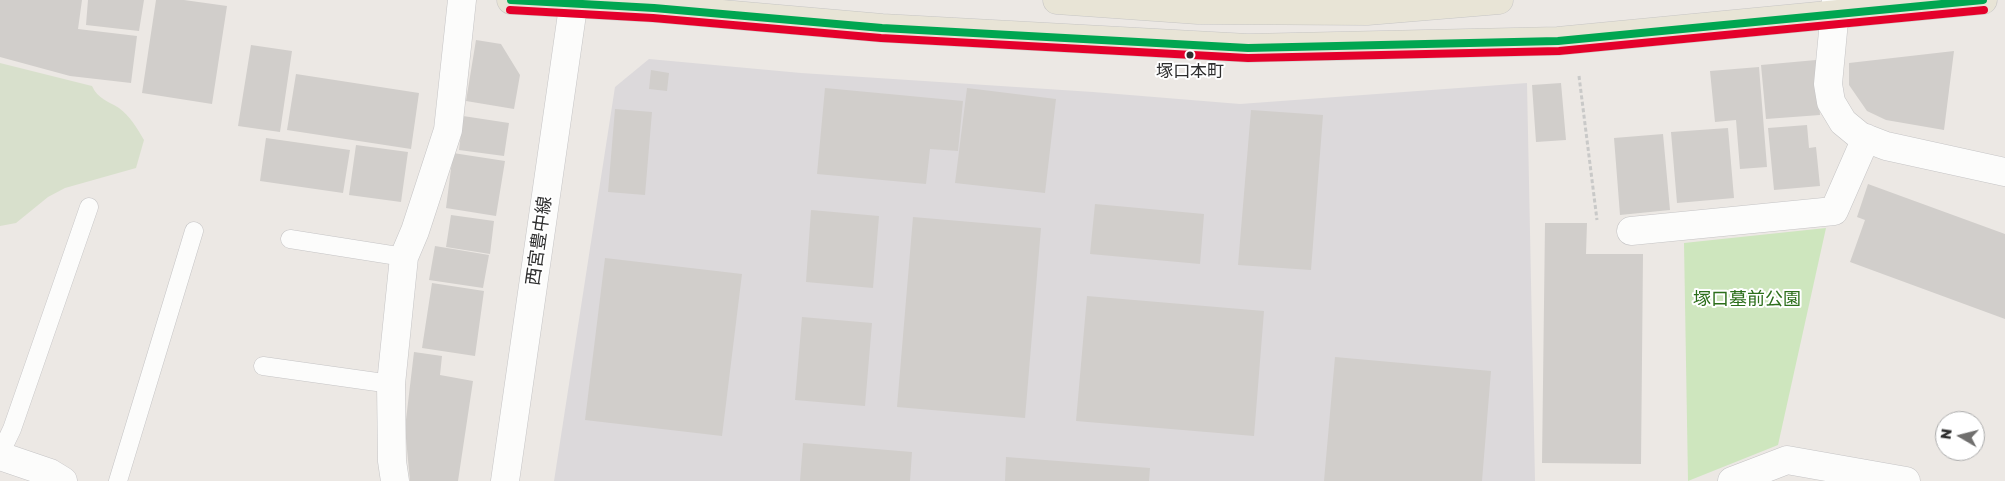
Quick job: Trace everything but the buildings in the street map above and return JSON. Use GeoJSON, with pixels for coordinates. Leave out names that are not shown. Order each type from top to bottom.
{"type":"FeatureCollection","features":[{"type":"Feature","properties":{"kind":"main road"},"geometry":{"type":"LineString","coordinates":[[511,0],[654,8],[882,28],[1248,48],[1558,41],[1835,7],[1983,0]]}},
{"type":"Feature","properties":{"kind":"main road"},"geometry":{"type":"LineString","coordinates":[[1057,0],[1367,11],[1499,0]]}},
{"type":"Feature","properties":{"kind":"street"},"geometry":{"type":"LineString","coordinates":[[395,481],[392,461],[391,384],[404,257],[415,231],[448,130],[462,0]]}},
{"type":"Feature","properties":{"kind":"street","name":"西宮豊中線"},"geometry":{"type":"LineString","coordinates":[[505,481],[573,2]]}},
{"type":"Feature","properties":{"kind":"street"},"geometry":{"type":"LineString","coordinates":[[1835,7],[1828,84],[1831,102],[1843,122],[1860,136],[1886,146],[2005,172]]}},
{"type":"Feature","properties":{"kind":"street"},"geometry":{"type":"LineString","coordinates":[[1630,231],[1834,211],[1866,138]]}},
{"type":"Feature","properties":{"kind":"street"},"geometry":{"type":"LineString","coordinates":[[0,455],[50,473],[63,481]]}},
{"type":"Feature","properties":{"kind":"street"},"geometry":{"type":"LineString","coordinates":[[1732,481],[1788,460],[1906,481]]}},
{"type":"Feature","properties":{"kind":"lane"},"geometry":{"type":"LineString","coordinates":[[0,455],[12,429],[90,207]]}},
{"type":"Feature","properties":{"kind":"lane"},"geometry":{"type":"LineString","coordinates":[[118,481],[194,230]]}},
{"type":"Feature","properties":{"kind":"lane"},"geometry":{"type":"LineString","coordinates":[[290,239],[404,257]]}},
{"type":"Feature","properties":{"kind":"lane"},"geometry":{"type":"LineString","coordinates":[[263,366],[391,384]]}},
{"type":"Feature","properties":{"kind":"path"},"geometry":{"type":"LineString","coordinates":[[1579,68],[1596,220],[1630,231]]}},
{"type":"Feature","properties":{"kind":"shaded area"},"geometry":{"type":"Polygon","coordinates":[[[649,59],[801,73],[1093,92],[1240,104],[1527,83],[1535,481],[554,481],[615,87],[649,59]]]}},
{"type":"Feature","properties":{"kind":"green space"},"geometry":{"type":"Polygon","coordinates":[[[0,63],[92,86],[100,97],[127,115],[144,140],[136,168],[65,188],[48,197],[16,223],[0,226],[0,63]]]}},
{"type":"Feature","properties":{"kind":"green space","name":"塚口墓前公園"},"geometry":{"type":"Polygon","coordinates":[[[1826,228],[1778,445],[1688,481],[1684,243],[1826,228]]]}},
{"type":"Feature","properties":{"kind":"transit line"},"geometry":{"type":"LineString","coordinates":[[511,0],[654,8],[882,28],[1248,48],[1558,41],[1983,0]]}},
{"type":"Feature","properties":{"kind":"transit line"},"geometry":{"type":"LineString","coordinates":[[510,10],[653,18],[881,38],[1248,58],[1559,51],[1984,10]]}},
{"type":"Feature","properties":{"kind":"place","name":"塚口本町"},"geometry":{"type":"Point","coordinates":[1190,55]}}]}
